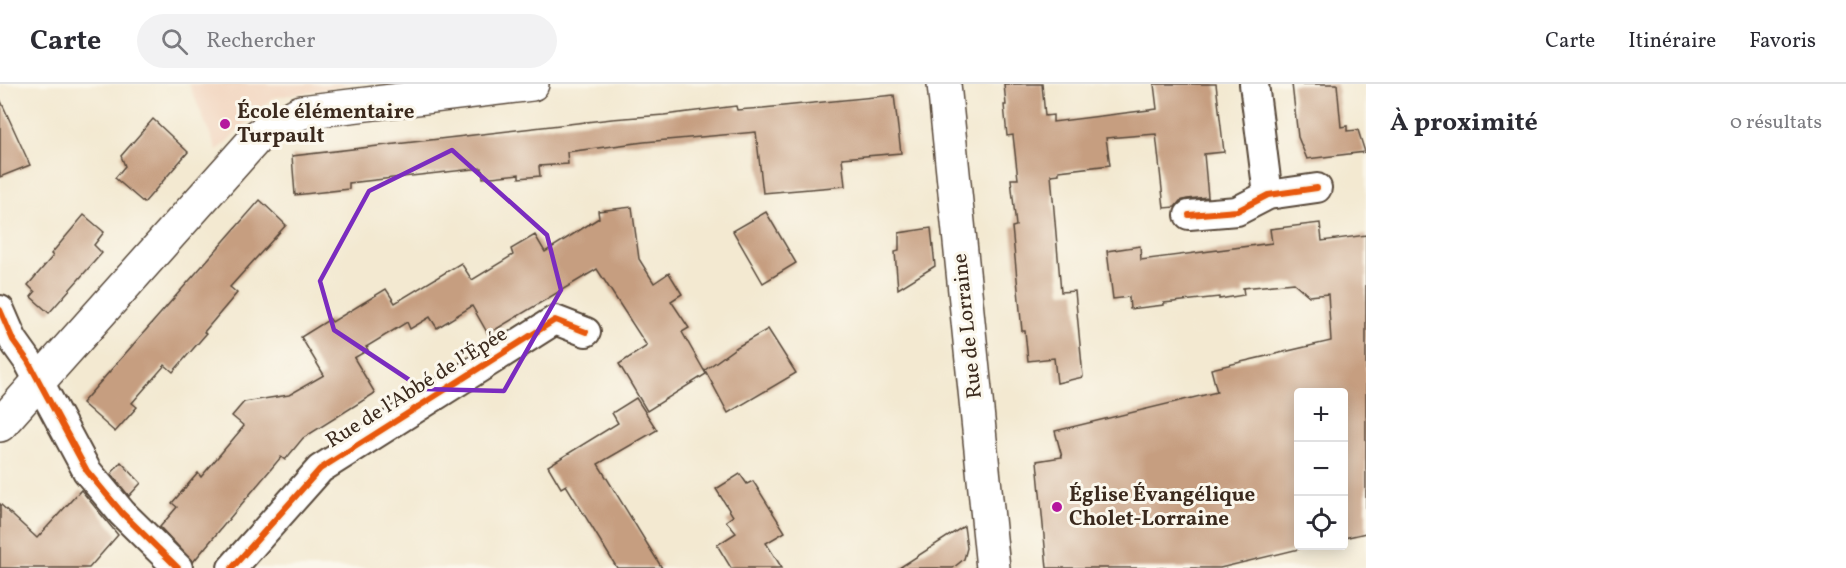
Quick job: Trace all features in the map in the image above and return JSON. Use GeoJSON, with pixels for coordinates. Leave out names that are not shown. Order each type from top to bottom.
{"type":"FeatureCollection","features":[{"type":"Feature","properties":{"kind":"main road"},"geometry":{"type":"LineString","coordinates":[[0,425],[258,135],[301,112],[532,84]]}},
{"type":"Feature","properties":{"kind":"main road","name":"Rue de Lorraine"},"geometry":{"type":"LineString","coordinates":[[944,84],[993,568]]}},
{"type":"Feature","properties":{"kind":"street"},"geometry":{"type":"LineString","coordinates":[[1254,84],[1268,195]]}},
{"type":"Feature","properties":{"kind":"street"},"geometry":{"type":"LineString","coordinates":[[1189,215],[1237,211],[1268,195],[1317,188]]}},
{"type":"Feature","properties":{"kind":"street"},"geometry":{"type":"LineString","coordinates":[[0,310],[13,340],[28,361],[87,471],[122,513],[178,568]]}},
{"type":"Feature","properties":{"kind":"street","name":"Rue de l’Abbé de l’Épée"},"geometry":{"type":"LineString","coordinates":[[232,568],[320,469],[555,320],[586,332]]}},
{"type":"Feature","properties":{"kind":"highlighted area"},"geometry":{"type":"Polygon","coordinates":[[[452,150],[547,235],[561,290],[504,391],[423,389],[334,330],[320,281],[369,191],[452,150]]]}},
{"type":"Feature","properties":{"kind":"shaded area","name":"École élémentaire Turpault"},"geometry":{"type":"Polygon","coordinates":[[[189,84],[357,84],[272,98],[217,151],[189,84]]]}},
{"type":"Feature","properties":{"kind":"building"},"geometry":{"type":"Polygon","coordinates":[[[1004,84],[1042,84],[1045,116],[1053,115],[1053,122],[1157,109],[1154,84],[1216,84],[1224,152],[1204,154],[1208,197],[1187,199],[1180,201],[1175,207],[1164,208],[1156,134],[1106,138],[1110,165],[1059,171],[1059,174],[1051,175],[1061,292],[1075,291],[1083,377],[1057,383],[1054,358],[1028,361],[1025,331],[1022,331],[1012,227],[1016,226],[1011,179],[1018,179],[1013,135],[1007,136],[1004,84]]]}},
{"type":"Feature","properties":{"kind":"building"},"geometry":{"type":"Polygon","coordinates":[[[1292,84],[1337,84],[1341,127],[1347,126],[1347,131],[1358,130],[1365,152],[1307,159],[1298,137],[1292,84]]]}},
{"type":"Feature","properties":{"kind":"building"},"geometry":{"type":"Polygon","coordinates":[[[894,95],[901,153],[842,158],[845,186],[763,193],[756,132],[644,142],[567,152],[568,164],[539,166],[540,176],[519,178],[519,174],[483,178],[482,168],[349,183],[349,189],[295,195],[292,156],[736,106],[737,110],[894,95]]]}},
{"type":"Feature","properties":{"kind":"building"},"geometry":{"type":"Polygon","coordinates":[[[0,99],[30,165],[0,177],[0,99]]]}},
{"type":"Feature","properties":{"kind":"building"},"geometry":{"type":"Polygon","coordinates":[[[153,119],[188,152],[144,203],[115,178],[125,166],[121,156],[153,119]]]}},
{"type":"Feature","properties":{"kind":"building"},"geometry":{"type":"Polygon","coordinates":[[[260,200],[286,225],[230,287],[237,293],[204,332],[206,334],[173,372],[165,365],[132,403],[137,407],[115,432],[82,403],[260,200]]]}},
{"type":"Feature","properties":{"kind":"building"},"geometry":{"type":"Polygon","coordinates":[[[632,207],[639,259],[654,283],[669,273],[682,294],[671,301],[689,328],[682,332],[706,374],[647,411],[619,364],[647,346],[597,269],[488,334],[472,306],[437,328],[430,317],[410,329],[407,322],[366,347],[368,350],[354,358],[375,393],[303,438],[285,460],[281,457],[193,562],[160,527],[177,507],[172,503],[198,473],[201,477],[244,426],[232,416],[244,402],[289,395],[324,375],[301,337],[330,319],[332,322],[386,289],[395,303],[461,263],[472,280],[513,255],[511,249],[535,235],[545,252],[599,218],[598,211],[632,207]]]}},
{"type":"Feature","properties":{"kind":"building"},"geometry":{"type":"Polygon","coordinates":[[[766,212],[796,263],[763,283],[733,231],[766,212]]]}},
{"type":"Feature","properties":{"kind":"building"},"geometry":{"type":"Polygon","coordinates":[[[84,215],[104,232],[94,245],[102,253],[49,313],[31,297],[35,292],[28,285],[84,215]]]}},
{"type":"Feature","properties":{"kind":"building"},"geometry":{"type":"Polygon","coordinates":[[[1320,223],[1322,241],[1366,235],[1366,533],[1348,537],[1348,388],[1294,388],[1295,550],[1220,568],[1047,568],[1037,461],[1062,457],[1055,431],[1217,392],[1211,369],[1331,341],[1328,294],[1309,296],[1294,283],[1243,288],[1244,295],[1219,299],[1219,297],[1164,303],[1164,305],[1130,309],[1129,297],[1113,299],[1107,251],[1140,246],[1141,260],[1272,243],[1270,229],[1320,223]]]}},
{"type":"Feature","properties":{"kind":"building"},"geometry":{"type":"Polygon","coordinates":[[[931,228],[935,266],[898,289],[895,252],[899,251],[899,233],[931,228]]]}},
{"type":"Feature","properties":{"kind":"building"},"geometry":{"type":"Polygon","coordinates":[[[768,329],[796,373],[728,413],[705,370],[737,347],[768,329]]]}},
{"type":"Feature","properties":{"kind":"building"},"geometry":{"type":"Polygon","coordinates":[[[636,398],[657,430],[598,464],[662,568],[617,568],[566,485],[561,488],[548,466],[618,423],[612,413],[636,398]]]}},
{"type":"Feature","properties":{"kind":"building"},"geometry":{"type":"Polygon","coordinates":[[[121,462],[141,483],[129,496],[111,474],[121,462]]]}},
{"type":"Feature","properties":{"kind":"building"},"geometry":{"type":"Polygon","coordinates":[[[740,474],[747,484],[753,481],[785,532],[766,543],[782,568],[731,568],[717,545],[736,533],[726,521],[733,516],[716,489],[740,474]]]}},
{"type":"Feature","properties":{"kind":"building"},"geometry":{"type":"Polygon","coordinates":[[[81,490],[118,535],[89,568],[0,568],[0,504],[37,538],[81,490]]]}},
{"type":"Feature","properties":{"kind":"building"},"geometry":{"type":"Polygon","coordinates":[[[964,526],[967,548],[964,559],[953,568],[899,568],[964,526]]]}},
{"type":"Feature","properties":{"kind":"cycle path"},"geometry":{"type":"LineString","coordinates":[[1189,215],[1237,211],[1268,195],[1317,188]]}},
{"type":"Feature","properties":{"kind":"cycle path"},"geometry":{"type":"LineString","coordinates":[[0,310],[13,340],[28,361],[87,471],[122,513],[178,568]]}},
{"type":"Feature","properties":{"kind":"cycle path"},"geometry":{"type":"LineString","coordinates":[[232,568],[320,469],[555,320],[586,332]]}},
{"type":"Feature","properties":{"kind":"place","name":"École élémentaire Turpault"},"geometry":{"type":"Point","coordinates":[225,124]}},
{"type":"Feature","properties":{"kind":"place","name":"Église Évangélique Cholet-Lorraine"},"geometry":{"type":"Point","coordinates":[1057,507]}}]}
